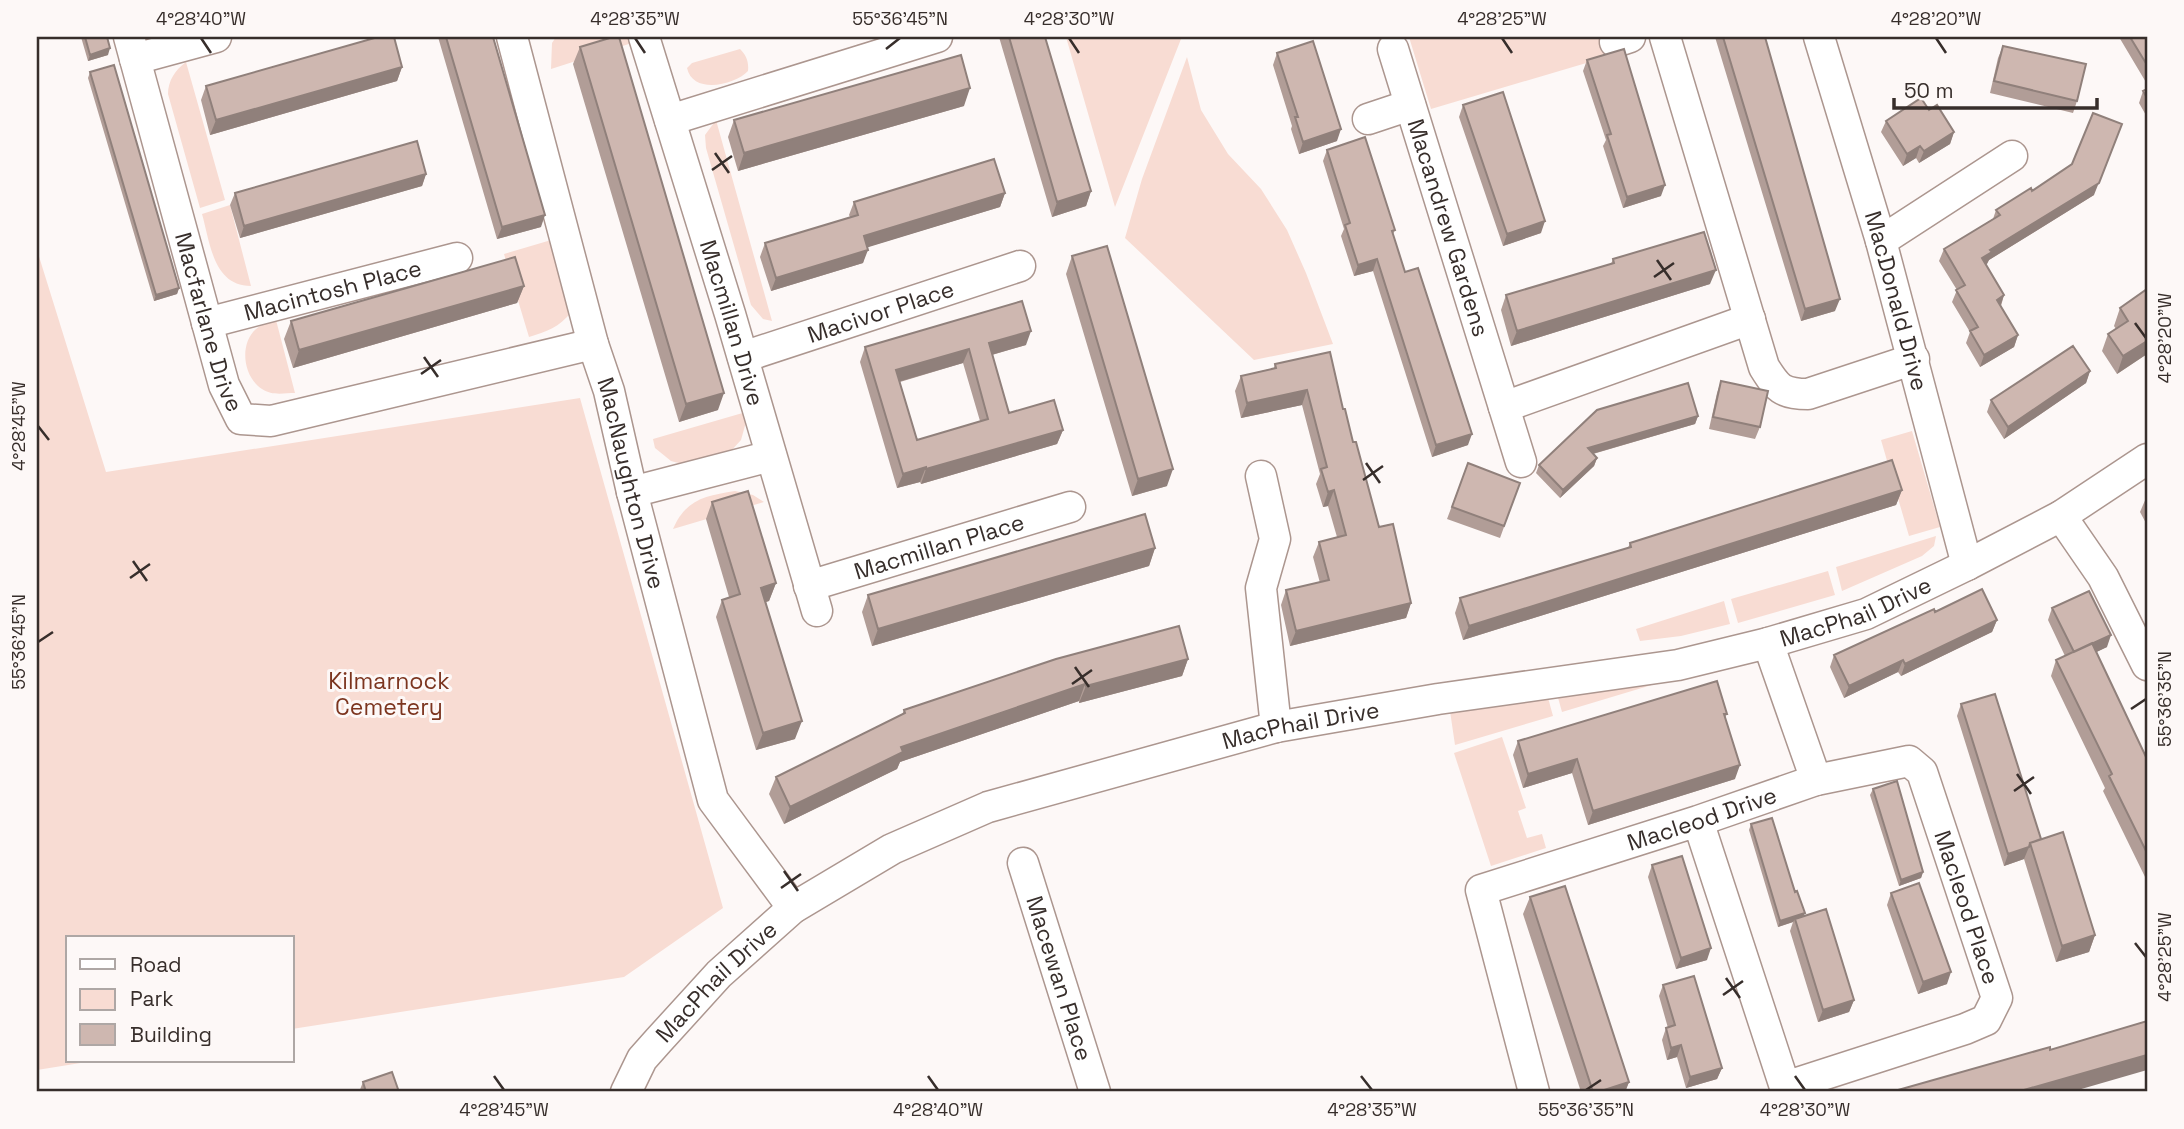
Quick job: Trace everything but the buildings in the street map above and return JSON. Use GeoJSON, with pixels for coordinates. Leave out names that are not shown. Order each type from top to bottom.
{"type":"FeatureCollection","features":[{"type":"Feature","properties":{"kind":"street"},"geometry":{"type":"LineString","coordinates":[[132,48],[216,37]]}},
{"type":"Feature","properties":{"kind":"street","name":"MacNaughton Drive"},"geometry":{"type":"LineString","coordinates":[[512,37],[593,344],[609,391],[632,492],[713,800],[793,908]]}},
{"type":"Feature","properties":{"kind":"street","name":"Macmillan Drive"},"geometry":{"type":"LineString","coordinates":[[644,37],[743,357],[813,598]]}},
{"type":"Feature","properties":{"kind":"street"},"geometry":{"type":"LineString","coordinates":[[670,120],[937,37]]}},
{"type":"Feature","properties":{"kind":"street"},"geometry":{"type":"LineString","coordinates":[[1665,37],[1750,319],[1768,373],[1780,390],[1808,394],[1914,359]]}},
{"type":"Feature","properties":{"kind":"street","name":"MacDonald Drive"},"geometry":{"type":"LineString","coordinates":[[1819,37],[1881,241],[1967,565]]}},
{"type":"Feature","properties":{"kind":"street","name":"Macfarlane Drive"},"geometry":{"type":"LineString","coordinates":[[132,48],[224,385],[241,419],[271,421],[593,344]]}},
{"type":"Feature","properties":{"kind":"street","name":"Macandrew Gardens"},"geometry":{"type":"LineString","coordinates":[[1393,49],[1521,462]]}},
{"type":"Feature","properties":{"kind":"street"},"geometry":{"type":"LineString","coordinates":[[1368,119],[1410,105]]}},
{"type":"Feature","properties":{"kind":"street"},"geometry":{"type":"LineString","coordinates":[[1881,241],[2012,156]]}},
{"type":"Feature","properties":{"kind":"street","name":"Macintosh Place"},"geometry":{"type":"LineString","coordinates":[[207,323],[457,258]]}},
{"type":"Feature","properties":{"kind":"street","name":"Macivor Place"},"geometry":{"type":"LineString","coordinates":[[743,357],[1020,266]]}},
{"type":"Feature","properties":{"kind":"street"},"geometry":{"type":"LineString","coordinates":[[1504,407],[1750,319]]}},
{"type":"Feature","properties":{"kind":"street"},"geometry":{"type":"LineString","coordinates":[[632,492],[771,456]]}},
{"type":"Feature","properties":{"kind":"street","name":"MacPhail Drive"},"geometry":{"type":"LineString","coordinates":[[626,1092],[642,1059],[658,1041],[719,974],[793,908],[892,849],[988,807],[1276,727],[1438,699],[1678,665],[1768,643],[1866,614],[2061,516],[2147,459]]}},
{"type":"Feature","properties":{"kind":"street"},"geometry":{"type":"LineString","coordinates":[[1261,476],[1275,539],[1261,588],[1276,727]]}},
{"type":"Feature","properties":{"kind":"street","name":"Macmillan Place"},"geometry":{"type":"LineString","coordinates":[[813,598],[1070,507]]}},
{"type":"Feature","properties":{"kind":"street"},"geometry":{"type":"LineString","coordinates":[[2061,516],[2103,577],[2147,665]]}},
{"type":"Feature","properties":{"kind":"street"},"geometry":{"type":"LineString","coordinates":[[1768,643],[1816,780]]}},
{"type":"Feature","properties":{"kind":"street","name":"Macleod Drive"},"geometry":{"type":"LineString","coordinates":[[1534,1092],[1480,890],[1698,821],[1816,780],[1909,761],[1922,772]]}},
{"type":"Feature","properties":{"kind":"street","name":"Macleod Place"},"geometry":{"type":"LineString","coordinates":[[1698,821],[1785,1087],[1986,1020],[1997,998],[1922,772]]}},
{"type":"Feature","properties":{"kind":"street","name":"Macewan Place"},"geometry":{"type":"LineString","coordinates":[[1023,863],[1092,1092]]}},
{"type":"Feature","properties":{"kind":"green space"},"geometry":{"type":"Polygon","coordinates":[[[556,37],[633,37],[635,42],[551,69],[552,43],[556,37]]]}},
{"type":"Feature","properties":{"kind":"green space"},"geometry":{"type":"Polygon","coordinates":[[[1066,37],[1181,39],[1115,207],[1066,37]]]}},
{"type":"Feature","properties":{"kind":"green space"},"geometry":{"type":"Polygon","coordinates":[[[1409,37],[1604,37],[1610,56],[1431,109],[1409,37]]]}},
{"type":"Feature","properties":{"kind":"green space"},"geometry":{"type":"Polygon","coordinates":[[[740,49],[748,64],[748,71],[734,80],[706,85],[697,82],[687,68],[692,63],[740,49]]]}},
{"type":"Feature","properties":{"kind":"green space"},"geometry":{"type":"Polygon","coordinates":[[[1187,57],[1201,110],[1228,154],[1261,189],[1287,230],[1333,344],[1254,360],[1125,238],[1142,179],[1187,57]]]}},
{"type":"Feature","properties":{"kind":"green space"},"geometry":{"type":"Polygon","coordinates":[[[186,62],[225,200],[200,208],[168,94],[173,76],[186,62]]]}},
{"type":"Feature","properties":{"kind":"green space"},"geometry":{"type":"Polygon","coordinates":[[[716,120],[772,321],[763,319],[751,305],[706,148],[705,135],[716,120]]]}},
{"type":"Feature","properties":{"kind":"green space"},"geometry":{"type":"Polygon","coordinates":[[[230,205],[251,286],[228,279],[221,271],[211,249],[202,214],[230,205]]]}},
{"type":"Feature","properties":{"kind":"green space"},"geometry":{"type":"Polygon","coordinates":[[[558,238],[571,312],[552,328],[529,337],[504,254],[558,238]]]}},
{"type":"Feature","properties":{"kind":"green space","name":"Kilmarnock Cemetery"},"geometry":{"type":"Polygon","coordinates":[[[37,250],[106,472],[580,398],[723,908],[624,977],[294,1029],[294,936],[66,936],[66,1062],[87,1062],[37,1070],[37,250]]]}},
{"type":"Feature","properties":{"kind":"green space"},"geometry":{"type":"Polygon","coordinates":[[[276,320],[295,393],[278,394],[262,389],[247,369],[245,351],[251,335],[261,326],[276,320]]]}},
{"type":"Feature","properties":{"kind":"green space"},"geometry":{"type":"Polygon","coordinates":[[[746,412],[741,440],[730,452],[686,465],[671,461],[655,448],[653,439],[746,412]]]}},
{"type":"Feature","properties":{"kind":"green space"},"geometry":{"type":"Polygon","coordinates":[[[1912,431],[1940,527],[1909,536],[1881,440],[1912,431]]]}},
{"type":"Feature","properties":{"kind":"green space"},"geometry":{"type":"Polygon","coordinates":[[[735,491],[753,495],[764,502],[673,529],[690,505],[706,497],[735,491]]]}},
{"type":"Feature","properties":{"kind":"green space"},"geometry":{"type":"Polygon","coordinates":[[[1936,536],[1934,546],[1922,556],[1842,591],[1836,567],[1936,536]]]}},
{"type":"Feature","properties":{"kind":"green space"},"geometry":{"type":"Polygon","coordinates":[[[1828,571],[1835,595],[1738,623],[1731,599],[1828,571]]]}},
{"type":"Feature","properties":{"kind":"green space"},"geometry":{"type":"Polygon","coordinates":[[[1724,601],[1730,624],[1681,636],[1640,641],[1636,629],[1724,601]]]}},
{"type":"Feature","properties":{"kind":"green space"},"geometry":{"type":"Polygon","coordinates":[[[1675,678],[1562,712],[1557,694],[1675,678]]]}},
{"type":"Feature","properties":{"kind":"green space"},"geometry":{"type":"Polygon","coordinates":[[[1547,694],[1553,716],[1455,745],[1450,711],[1547,694]]]}},
{"type":"Feature","properties":{"kind":"green space"},"geometry":{"type":"Polygon","coordinates":[[[1502,737],[1526,808],[1518,811],[1527,838],[1542,834],[1546,848],[1491,866],[1454,753],[1502,737]]]}}]}
